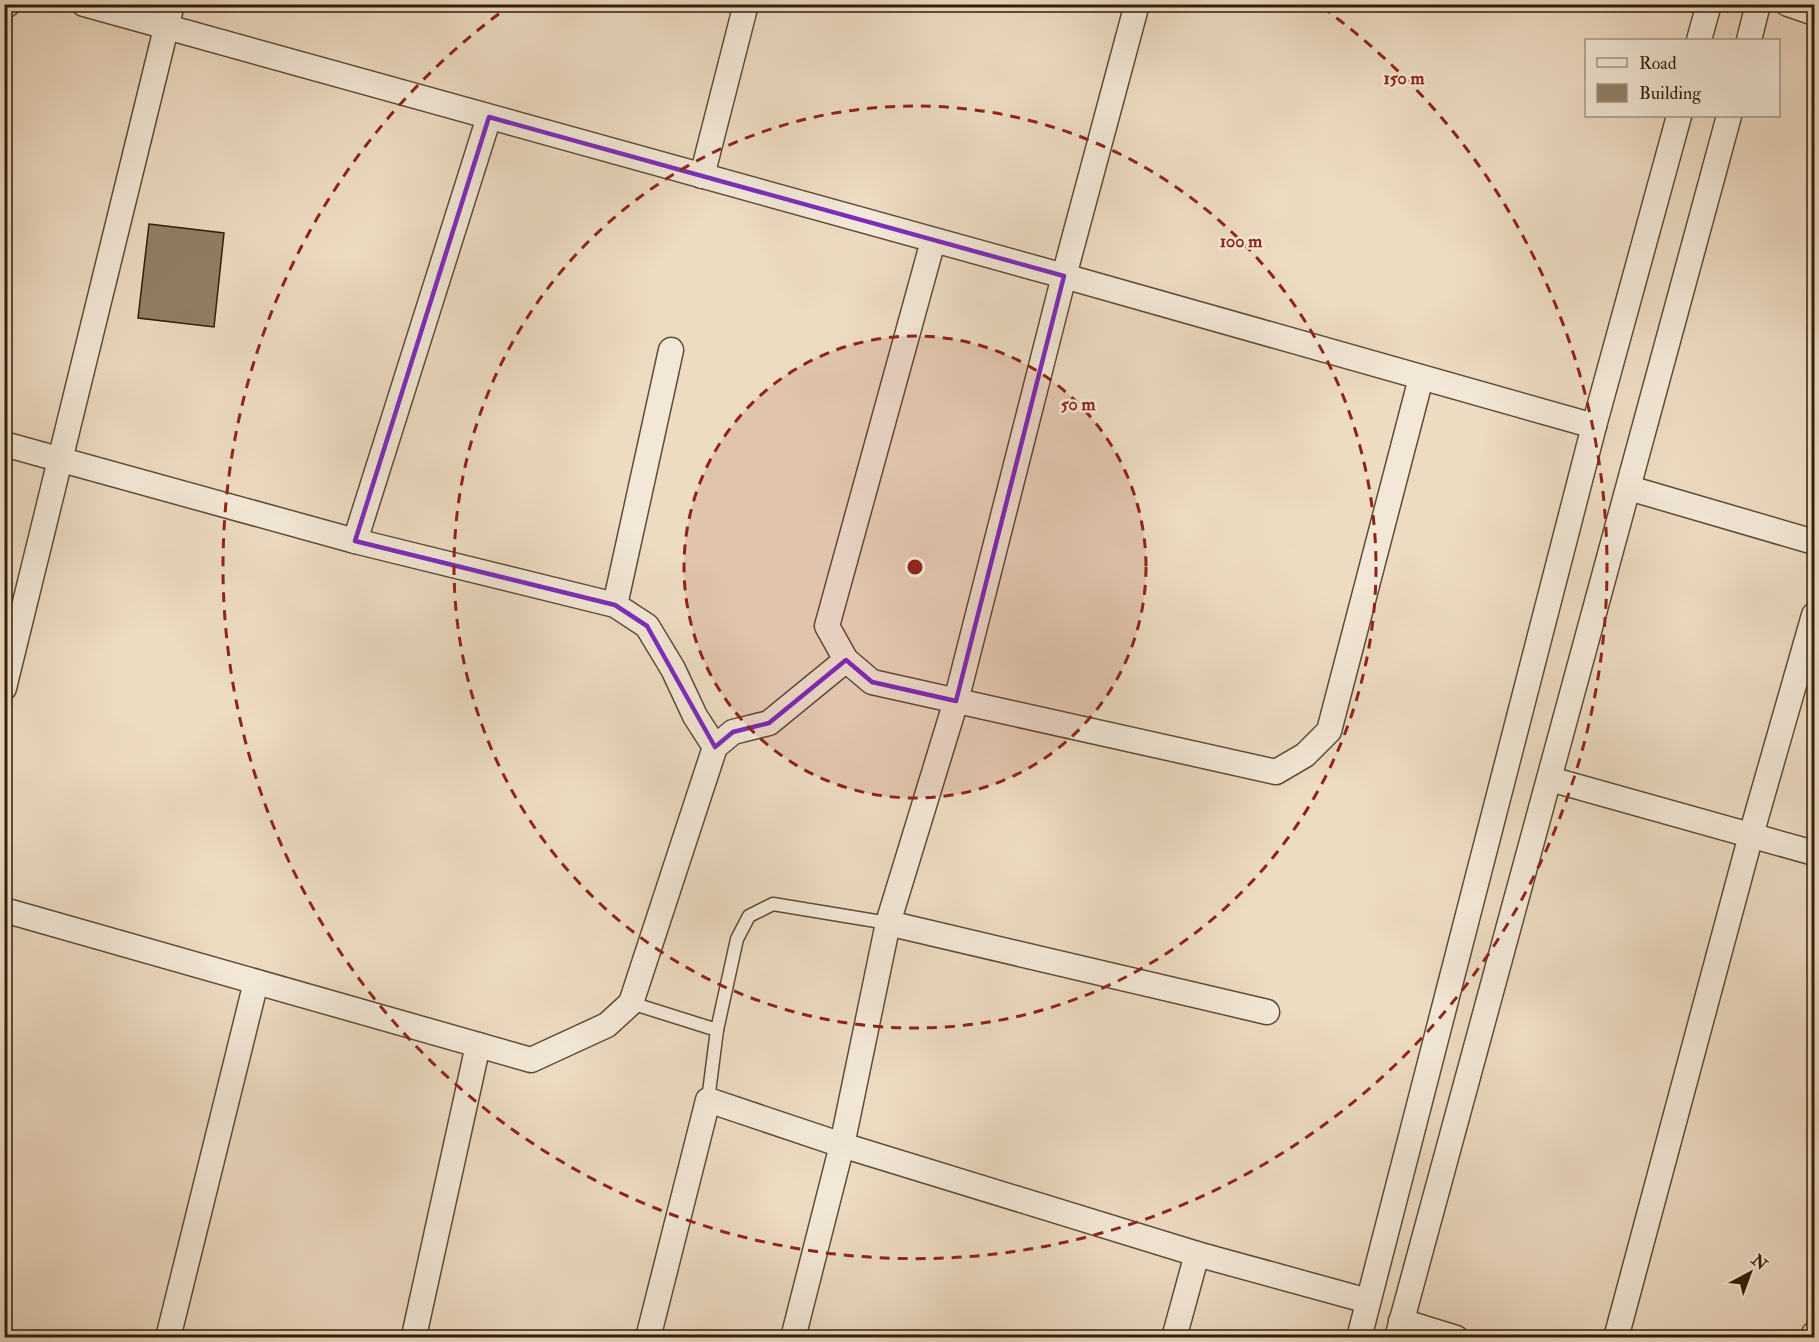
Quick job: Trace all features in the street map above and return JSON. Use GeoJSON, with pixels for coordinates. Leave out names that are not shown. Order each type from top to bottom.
{"type":"FeatureCollection","features":[{"type":"Feature","properties":{"kind":"street"},"geometry":{"type":"LineString","coordinates":[[84,4],[169,15],[489,117],[1594,426]]}},
{"type":"Feature","properties":{"kind":"street"},"geometry":{"type":"LineString","coordinates":[[702,176],[746,4]]}},
{"type":"Feature","properties":{"kind":"street"},"geometry":{"type":"LineString","coordinates":[[793,1338],[842,1145],[888,923],[956,701],[1064,276],[1137,4]]}},
{"type":"Feature","properties":{"kind":"street"},"geometry":{"type":"LineString","coordinates":[[1699,39],[1709,4]]}},
{"type":"Feature","properties":{"kind":"street"},"geometry":{"type":"LineString","coordinates":[[1749,39],[1758,4]]}},
{"type":"Feature","properties":{"kind":"street"},"geometry":{"type":"LineString","coordinates":[[1788,4],[1815,13]]}},
{"type":"Feature","properties":{"kind":"street"},"geometry":{"type":"LineString","coordinates":[[4,688],[169,15]]}},
{"type":"Feature","properties":{"kind":"street"},"geometry":{"type":"LineString","coordinates":[[355,541],[489,117]]}},
{"type":"Feature","properties":{"kind":"street"},"geometry":{"type":"LineString","coordinates":[[1359,1338],[1594,426],[1679,117]]}},
{"type":"Feature","properties":{"kind":"street"},"geometry":{"type":"LineString","coordinates":[[1456,1338],[1399,1329],[1729,117]]}},
{"type":"Feature","properties":{"kind":"street"},"geometry":{"type":"LineString","coordinates":[[933,241],[827,626],[846,660],[872,682],[1276,772],[1305,755],[1329,731],[1421,378]]}},
{"type":"Feature","properties":{"kind":"street"},"geometry":{"type":"LineString","coordinates":[[615,605],[670,350]]}},
{"type":"Feature","properties":{"kind":"street"},"geometry":{"type":"LineString","coordinates":[[4,444],[355,541],[615,605],[647,626],[673,669],[695,716],[715,747]]}},
{"type":"Feature","properties":{"kind":"street"},"geometry":{"type":"LineString","coordinates":[[1629,488],[1815,542]]}},
{"type":"Feature","properties":{"kind":"street"},"geometry":{"type":"LineString","coordinates":[[1616,1338],[1751,835],[1815,615]]}},
{"type":"Feature","properties":{"kind":"street"},"geometry":{"type":"LineString","coordinates":[[4,910],[531,1060],[607,1025],[631,1003],[715,747],[733,732],[769,723],[846,660]]}},
{"type":"Feature","properties":{"kind":"street"},"geometry":{"type":"LineString","coordinates":[[1550,778],[1815,853]]}},
{"type":"Feature","properties":{"kind":"street"},"geometry":{"type":"LineString","coordinates":[[888,923],[1267,1012]]}},
{"type":"Feature","properties":{"kind":"street"},"geometry":{"type":"LineString","coordinates":[[168,1338],[256,982]]}},
{"type":"Feature","properties":{"kind":"street"},"geometry":{"type":"LineString","coordinates":[[414,1336],[478,1045]]}},
{"type":"Feature","properties":{"kind":"street"},"geometry":{"type":"LineString","coordinates":[[648,1338],[708,1100],[842,1145],[1197,1254],[1368,1301]]}},
{"type":"Feature","properties":{"kind":"street"},"geometry":{"type":"LineString","coordinates":[[1174,1338],[1197,1254]]}},
{"type":"Feature","properties":{"kind":"lane"},"geometry":{"type":"LineString","coordinates":[[708,1100],[717,1030],[737,939],[749,916],[773,904],[888,923]]}},
{"type":"Feature","properties":{"kind":"lane"},"geometry":{"type":"LineString","coordinates":[[631,1003],[717,1030]]}},
{"type":"Feature","properties":{"kind":"highlighted area"},"geometry":{"type":"Polygon","coordinates":[[[489,117],[1064,276],[956,701],[872,682],[846,660],[769,723],[733,732],[715,747],[647,626],[615,605],[355,541],[489,117]]]}},
{"type":"Feature","properties":{"kind":"building"},"geometry":{"type":"Polygon","coordinates":[[[149,224],[224,233],[214,327],[138,318],[149,224]]]}}]}
